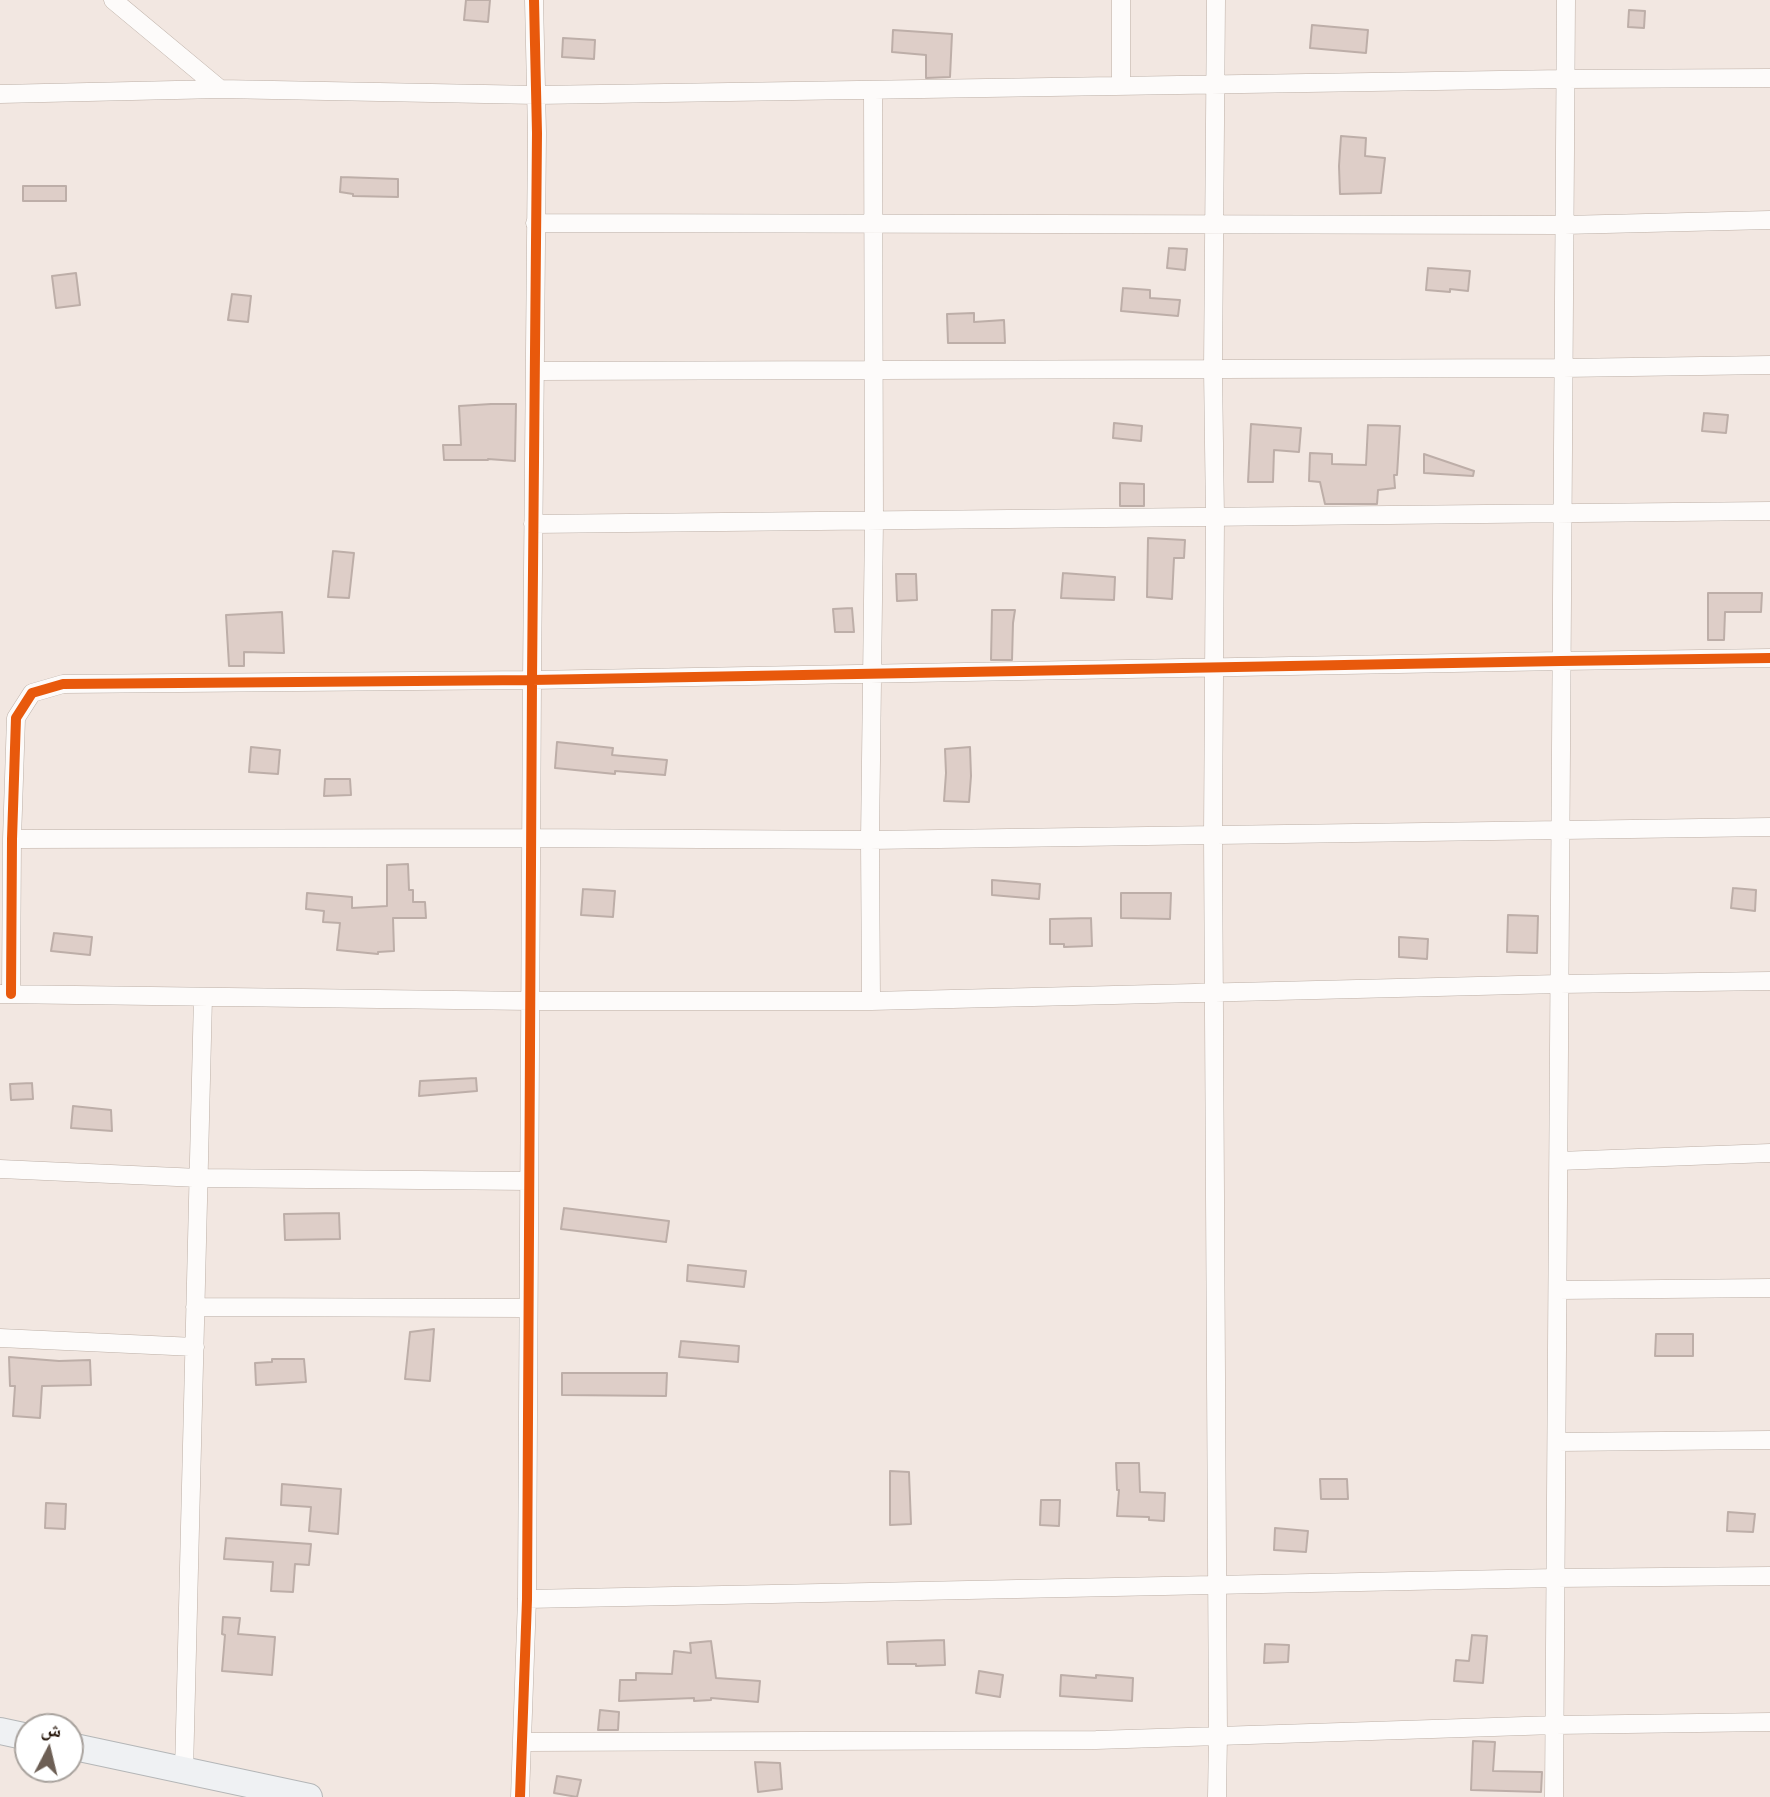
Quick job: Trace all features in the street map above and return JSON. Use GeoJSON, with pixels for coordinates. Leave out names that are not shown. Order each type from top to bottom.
{"type":"FeatureCollection","features":[{"type":"Feature","properties":{"kind":"main road"},"geometry":{"type":"LineString","coordinates":[[84,1749],[184,1771],[228,1789],[309,1797]]}},
{"type":"Feature","properties":{"kind":"street"},"geometry":{"type":"LineString","coordinates":[[113,0],[220,89]]}},
{"type":"Feature","properties":{"kind":"street"},"geometry":{"type":"LineString","coordinates":[[520,1797],[527,1600],[537,95],[534,0]]}},
{"type":"Feature","properties":{"kind":"street"},"geometry":{"type":"LineString","coordinates":[[1121,0],[1121,86]]}},
{"type":"Feature","properties":{"kind":"street"},"geometry":{"type":"LineString","coordinates":[[1216,0],[1213,992],[1217,1797]]}},
{"type":"Feature","properties":{"kind":"street"},"geometry":{"type":"LineString","coordinates":[[1554,1797],[1566,0]]}},
{"type":"Feature","properties":{"kind":"street"},"geometry":{"type":"LineString","coordinates":[[0,94],[220,89],[537,95],[1770,78]]}},
{"type":"Feature","properties":{"kind":"street"},"geometry":{"type":"LineString","coordinates":[[871,1001],[873,90]]}},
{"type":"Feature","properties":{"kind":"street"},"geometry":{"type":"LineString","coordinates":[[535,223],[1564,225],[1770,220]]}},
{"type":"Feature","properties":{"kind":"street"},"geometry":{"type":"LineString","coordinates":[[535,370],[1563,368],[1770,365]]}},
{"type":"Feature","properties":{"kind":"street"},"geometry":{"type":"LineString","coordinates":[[533,524],[1770,511]]}},
{"type":"Feature","properties":{"kind":"street"},"geometry":{"type":"LineString","coordinates":[[1770,659],[532,680],[63,684],[32,694],[16,718],[6,994],[530,1001],[871,1001],[1770,981]]}},
{"type":"Feature","properties":{"kind":"street"},"geometry":{"type":"LineString","coordinates":[[12,839],[870,840],[1770,827]]}},
{"type":"Feature","properties":{"kind":"street"},"geometry":{"type":"LineString","coordinates":[[184,1771],[203,997]]}},
{"type":"Feature","properties":{"kind":"street"},"geometry":{"type":"LineString","coordinates":[[1559,1161],[1770,1153]]}},
{"type":"Feature","properties":{"kind":"street"},"geometry":{"type":"LineString","coordinates":[[0,1168],[199,1178],[529,1181]]}},
{"type":"Feature","properties":{"kind":"street"},"geometry":{"type":"LineString","coordinates":[[1558,1290],[1770,1288]]}},
{"type":"Feature","properties":{"kind":"street"},"geometry":{"type":"LineString","coordinates":[[195,1307],[528,1308]]}},
{"type":"Feature","properties":{"kind":"street"},"geometry":{"type":"LineString","coordinates":[[0,1338],[195,1347]]}},
{"type":"Feature","properties":{"kind":"street"},"geometry":{"type":"LineString","coordinates":[[1557,1442],[1770,1440]]}},
{"type":"Feature","properties":{"kind":"street"},"geometry":{"type":"LineString","coordinates":[[527,1600],[1556,1578],[1770,1576]]}},
{"type":"Feature","properties":{"kind":"street"},"geometry":{"type":"LineString","coordinates":[[523,1742],[1096,1740],[1555,1725],[1770,1723]]}},
{"type":"Feature","properties":{"kind":"building"},"geometry":{"type":"Polygon","coordinates":[[[466,0],[490,0],[488,22],[464,20],[466,0]]]}},
{"type":"Feature","properties":{"kind":"building"},"geometry":{"type":"Polygon","coordinates":[[[1629,10],[1645,11],[1644,28],[1628,27],[1629,10]]]}},
{"type":"Feature","properties":{"kind":"building"},"geometry":{"type":"Polygon","coordinates":[[[1312,25],[1368,30],[1366,53],[1310,48],[1312,25]]]}},
{"type":"Feature","properties":{"kind":"building"},"geometry":{"type":"Polygon","coordinates":[[[893,30],[952,34],[950,77],[926,78],[926,55],[892,52],[893,30]]]}},
{"type":"Feature","properties":{"kind":"building"},"geometry":{"type":"Polygon","coordinates":[[[563,38],[595,40],[594,59],[562,57],[563,38]]]}},
{"type":"Feature","properties":{"kind":"building"},"geometry":{"type":"Polygon","coordinates":[[[1341,136],[1366,138],[1365,156],[1385,158],[1381,193],[1340,194],[1341,136]]]}},
{"type":"Feature","properties":{"kind":"building"},"geometry":{"type":"Polygon","coordinates":[[[341,177],[398,179],[398,197],[353,196],[340,192],[341,177]]]}},
{"type":"Feature","properties":{"kind":"building"},"geometry":{"type":"Polygon","coordinates":[[[23,186],[66,186],[66,201],[23,201],[23,186]]]}},
{"type":"Feature","properties":{"kind":"building"},"geometry":{"type":"Polygon","coordinates":[[[1169,248],[1187,249],[1185,270],[1167,268],[1169,248]]]}},
{"type":"Feature","properties":{"kind":"building"},"geometry":{"type":"Polygon","coordinates":[[[1428,268],[1470,271],[1468,291],[1426,290],[1428,268]]]}},
{"type":"Feature","properties":{"kind":"building"},"geometry":{"type":"Polygon","coordinates":[[[76,273],[80,305],[56,308],[52,276],[76,273]]]}},
{"type":"Feature","properties":{"kind":"building"},"geometry":{"type":"Polygon","coordinates":[[[1123,288],[1150,290],[1150,298],[1180,300],[1178,316],[1121,311],[1123,288]]]}},
{"type":"Feature","properties":{"kind":"building"},"geometry":{"type":"Polygon","coordinates":[[[232,294],[251,296],[248,322],[228,320],[232,294]]]}},
{"type":"Feature","properties":{"kind":"building"},"geometry":{"type":"Polygon","coordinates":[[[974,313],[974,322],[1004,320],[1005,343],[948,343],[947,314],[974,313]]]}},
{"type":"Feature","properties":{"kind":"building"},"geometry":{"type":"Polygon","coordinates":[[[516,404],[515,461],[444,460],[443,445],[461,445],[459,406],[516,404]]]}},
{"type":"Feature","properties":{"kind":"building"},"geometry":{"type":"Polygon","coordinates":[[[1704,413],[1728,415],[1726,433],[1702,431],[1704,413]]]}},
{"type":"Feature","properties":{"kind":"building"},"geometry":{"type":"Polygon","coordinates":[[[1114,423],[1142,426],[1141,441],[1113,438],[1114,423]]]}},
{"type":"Feature","properties":{"kind":"building"},"geometry":{"type":"Polygon","coordinates":[[[1251,424],[1301,428],[1299,452],[1274,450],[1273,482],[1248,482],[1251,424]]]}},
{"type":"Feature","properties":{"kind":"building"},"geometry":{"type":"Polygon","coordinates":[[[1368,425],[1400,426],[1395,488],[1378,490],[1377,504],[1325,504],[1320,482],[1309,481],[1310,453],[1332,454],[1332,464],[1366,465],[1368,425]]]}},
{"type":"Feature","properties":{"kind":"building"},"geometry":{"type":"Polygon","coordinates":[[[1424,454],[1474,471],[1473,476],[1424,473],[1424,454]]]}},
{"type":"Feature","properties":{"kind":"building"},"geometry":{"type":"Polygon","coordinates":[[[1120,483],[1144,484],[1144,506],[1120,506],[1120,483]]]}},
{"type":"Feature","properties":{"kind":"building"},"geometry":{"type":"Polygon","coordinates":[[[1148,538],[1185,540],[1184,558],[1174,558],[1172,599],[1147,597],[1148,538]]]}},
{"type":"Feature","properties":{"kind":"building"},"geometry":{"type":"Polygon","coordinates":[[[333,551],[354,553],[349,598],[328,597],[333,551]]]}},
{"type":"Feature","properties":{"kind":"building"},"geometry":{"type":"Polygon","coordinates":[[[1063,573],[1115,577],[1114,600],[1061,598],[1063,573]]]}},
{"type":"Feature","properties":{"kind":"building"},"geometry":{"type":"Polygon","coordinates":[[[896,574],[916,574],[917,600],[897,601],[896,574]]]}},
{"type":"Feature","properties":{"kind":"building"},"geometry":{"type":"Polygon","coordinates":[[[1708,593],[1762,593],[1761,612],[1725,612],[1724,640],[1708,640],[1708,593]]]}},
{"type":"Feature","properties":{"kind":"building"},"geometry":{"type":"Polygon","coordinates":[[[852,608],[854,632],[835,632],[833,609],[852,608]]]}},
{"type":"Feature","properties":{"kind":"building"},"geometry":{"type":"Polygon","coordinates":[[[992,610],[1015,610],[1012,660],[991,660],[992,610]]]}},
{"type":"Feature","properties":{"kind":"building"},"geometry":{"type":"Polygon","coordinates":[[[282,612],[284,653],[244,652],[244,666],[229,666],[226,615],[282,612]]]}},
{"type":"Feature","properties":{"kind":"building"},"geometry":{"type":"Polygon","coordinates":[[[557,742],[613,748],[612,755],[667,760],[665,775],[615,771],[615,774],[555,768],[557,742]]]}},
{"type":"Feature","properties":{"kind":"building"},"geometry":{"type":"Polygon","coordinates":[[[251,747],[280,750],[278,774],[249,772],[251,747]]]}},
{"type":"Feature","properties":{"kind":"building"},"geometry":{"type":"Polygon","coordinates":[[[970,747],[969,802],[944,801],[945,749],[970,747]]]}},
{"type":"Feature","properties":{"kind":"building"},"geometry":{"type":"Polygon","coordinates":[[[325,779],[350,779],[351,795],[324,796],[325,779]]]}},
{"type":"Feature","properties":{"kind":"building"},"geometry":{"type":"Polygon","coordinates":[[[408,864],[409,890],[413,890],[413,902],[425,902],[426,918],[393,918],[394,951],[378,954],[337,950],[340,923],[323,922],[324,911],[306,909],[307,893],[352,897],[352,908],[387,906],[387,865],[408,864]]]}},
{"type":"Feature","properties":{"kind":"building"},"geometry":{"type":"Polygon","coordinates":[[[992,880],[1040,884],[1039,899],[992,895],[992,880]]]}},
{"type":"Feature","properties":{"kind":"building"},"geometry":{"type":"Polygon","coordinates":[[[1733,888],[1756,890],[1755,911],[1731,908],[1733,888]]]}},
{"type":"Feature","properties":{"kind":"building"},"geometry":{"type":"Polygon","coordinates":[[[583,889],[615,891],[613,917],[581,915],[583,889]]]}},
{"type":"Feature","properties":{"kind":"building"},"geometry":{"type":"Polygon","coordinates":[[[1121,893],[1171,893],[1170,919],[1121,918],[1121,893]]]}},
{"type":"Feature","properties":{"kind":"building"},"geometry":{"type":"Polygon","coordinates":[[[1508,915],[1538,916],[1537,953],[1507,952],[1508,915]]]}},
{"type":"Feature","properties":{"kind":"building"},"geometry":{"type":"Polygon","coordinates":[[[1091,918],[1092,946],[1064,947],[1064,944],[1050,944],[1050,919],[1091,918]]]}},
{"type":"Feature","properties":{"kind":"building"},"geometry":{"type":"Polygon","coordinates":[[[54,933],[92,937],[90,955],[51,951],[54,933]]]}},
{"type":"Feature","properties":{"kind":"building"},"geometry":{"type":"Polygon","coordinates":[[[1399,937],[1428,939],[1427,959],[1399,957],[1399,937]]]}},
{"type":"Feature","properties":{"kind":"building"},"geometry":{"type":"Polygon","coordinates":[[[476,1078],[477,1091],[419,1096],[420,1081],[476,1078]]]}},
{"type":"Feature","properties":{"kind":"building"},"geometry":{"type":"Polygon","coordinates":[[[32,1083],[33,1099],[11,1100],[10,1084],[32,1083]]]}},
{"type":"Feature","properties":{"kind":"building"},"geometry":{"type":"Polygon","coordinates":[[[73,1106],[111,1110],[112,1131],[71,1128],[73,1106]]]}},
{"type":"Feature","properties":{"kind":"building"},"geometry":{"type":"Polygon","coordinates":[[[564,1208],[669,1221],[666,1242],[561,1229],[564,1208]]]}},
{"type":"Feature","properties":{"kind":"building"},"geometry":{"type":"Polygon","coordinates":[[[339,1213],[340,1239],[285,1240],[284,1214],[339,1213]]]}},
{"type":"Feature","properties":{"kind":"building"},"geometry":{"type":"Polygon","coordinates":[[[688,1265],[746,1271],[744,1287],[687,1281],[688,1265]]]}},
{"type":"Feature","properties":{"kind":"building"},"geometry":{"type":"Polygon","coordinates":[[[434,1329],[430,1381],[405,1379],[410,1332],[434,1329]]]}},
{"type":"Feature","properties":{"kind":"building"},"geometry":{"type":"Polygon","coordinates":[[[1656,1334],[1693,1334],[1693,1356],[1655,1356],[1656,1334]]]}},
{"type":"Feature","properties":{"kind":"building"},"geometry":{"type":"Polygon","coordinates":[[[681,1341],[739,1346],[738,1362],[679,1357],[681,1341]]]}},
{"type":"Feature","properties":{"kind":"building"},"geometry":{"type":"Polygon","coordinates":[[[9,1357],[59,1361],[90,1360],[91,1385],[42,1386],[40,1418],[13,1416],[15,1386],[10,1386],[9,1357]]]}},
{"type":"Feature","properties":{"kind":"building"},"geometry":{"type":"Polygon","coordinates":[[[272,1359],[304,1359],[306,1382],[256,1385],[255,1363],[272,1362],[272,1359]]]}},
{"type":"Feature","properties":{"kind":"building"},"geometry":{"type":"Polygon","coordinates":[[[562,1373],[667,1373],[666,1396],[562,1395],[562,1373]]]}},
{"type":"Feature","properties":{"kind":"building"},"geometry":{"type":"Polygon","coordinates":[[[1116,1463],[1139,1463],[1140,1492],[1165,1493],[1164,1521],[1149,1520],[1149,1517],[1117,1516],[1119,1490],[1116,1463]]]}},
{"type":"Feature","properties":{"kind":"building"},"geometry":{"type":"Polygon","coordinates":[[[890,1471],[909,1472],[911,1524],[890,1525],[890,1471]]]}},
{"type":"Feature","properties":{"kind":"building"},"geometry":{"type":"Polygon","coordinates":[[[1320,1479],[1347,1479],[1348,1499],[1321,1499],[1320,1479]]]}},
{"type":"Feature","properties":{"kind":"building"},"geometry":{"type":"Polygon","coordinates":[[[282,1484],[341,1489],[338,1534],[309,1531],[311,1507],[281,1505],[282,1484]]]}},
{"type":"Feature","properties":{"kind":"building"},"geometry":{"type":"Polygon","coordinates":[[[1041,1500],[1060,1500],[1059,1526],[1040,1525],[1041,1500]]]}},
{"type":"Feature","properties":{"kind":"building"},"geometry":{"type":"Polygon","coordinates":[[[46,1503],[66,1504],[65,1529],[45,1528],[46,1503]]]}},
{"type":"Feature","properties":{"kind":"building"},"geometry":{"type":"Polygon","coordinates":[[[1728,1512],[1755,1514],[1753,1532],[1727,1531],[1728,1512]]]}},
{"type":"Feature","properties":{"kind":"building"},"geometry":{"type":"Polygon","coordinates":[[[1275,1528],[1308,1531],[1306,1552],[1274,1550],[1275,1528]]]}},
{"type":"Feature","properties":{"kind":"building"},"geometry":{"type":"Polygon","coordinates":[[[226,1538],[311,1544],[309,1565],[295,1564],[293,1592],[271,1591],[273,1562],[224,1559],[226,1538]]]}},
{"type":"Feature","properties":{"kind":"building"},"geometry":{"type":"Polygon","coordinates":[[[223,1617],[240,1618],[238,1634],[275,1637],[272,1675],[222,1671],[225,1635],[222,1634],[223,1617]]]}},
{"type":"Feature","properties":{"kind":"building"},"geometry":{"type":"Polygon","coordinates":[[[1472,1635],[1487,1636],[1483,1683],[1454,1681],[1456,1660],[1469,1661],[1472,1635]]]}},
{"type":"Feature","properties":{"kind":"building"},"geometry":{"type":"Polygon","coordinates":[[[944,1640],[945,1665],[888,1664],[887,1642],[944,1640]]]}},
{"type":"Feature","properties":{"kind":"building"},"geometry":{"type":"Polygon","coordinates":[[[711,1641],[716,1678],[760,1681],[758,1702],[711,1698],[694,1701],[694,1698],[619,1701],[620,1680],[636,1680],[636,1673],[672,1674],[674,1651],[691,1653],[690,1643],[711,1641]]]}},
{"type":"Feature","properties":{"kind":"building"},"geometry":{"type":"Polygon","coordinates":[[[1265,1644],[1289,1645],[1288,1662],[1264,1663],[1265,1644]]]}},
{"type":"Feature","properties":{"kind":"building"},"geometry":{"type":"Polygon","coordinates":[[[979,1671],[1003,1675],[1000,1697],[976,1693],[979,1671]]]}},
{"type":"Feature","properties":{"kind":"building"},"geometry":{"type":"Polygon","coordinates":[[[1061,1675],[1133,1678],[1132,1701],[1060,1696],[1061,1675]]]}},
{"type":"Feature","properties":{"kind":"building"},"geometry":{"type":"Polygon","coordinates":[[[600,1710],[619,1712],[618,1730],[598,1730],[600,1710]]]}},
{"type":"Feature","properties":{"kind":"building"},"geometry":{"type":"Polygon","coordinates":[[[1473,1741],[1495,1742],[1493,1771],[1542,1772],[1541,1792],[1471,1790],[1473,1741]]]}},
{"type":"Feature","properties":{"kind":"building"},"geometry":{"type":"Polygon","coordinates":[[[755,1762],[780,1763],[782,1789],[758,1792],[755,1762]]]}},
{"type":"Feature","properties":{"kind":"building"},"geometry":{"type":"Polygon","coordinates":[[[557,1776],[581,1780],[577,1797],[554,1793],[557,1776]]]}},
{"type":"Feature","properties":{"kind":"cycle path"},"geometry":{"type":"LineString","coordinates":[[520,1797],[527,1599],[537,133],[534,0]]}},
{"type":"Feature","properties":{"kind":"cycle path"},"geometry":{"type":"LineString","coordinates":[[11,994],[16,718],[32,693],[63,684],[532,680],[1770,658]]}}]}
